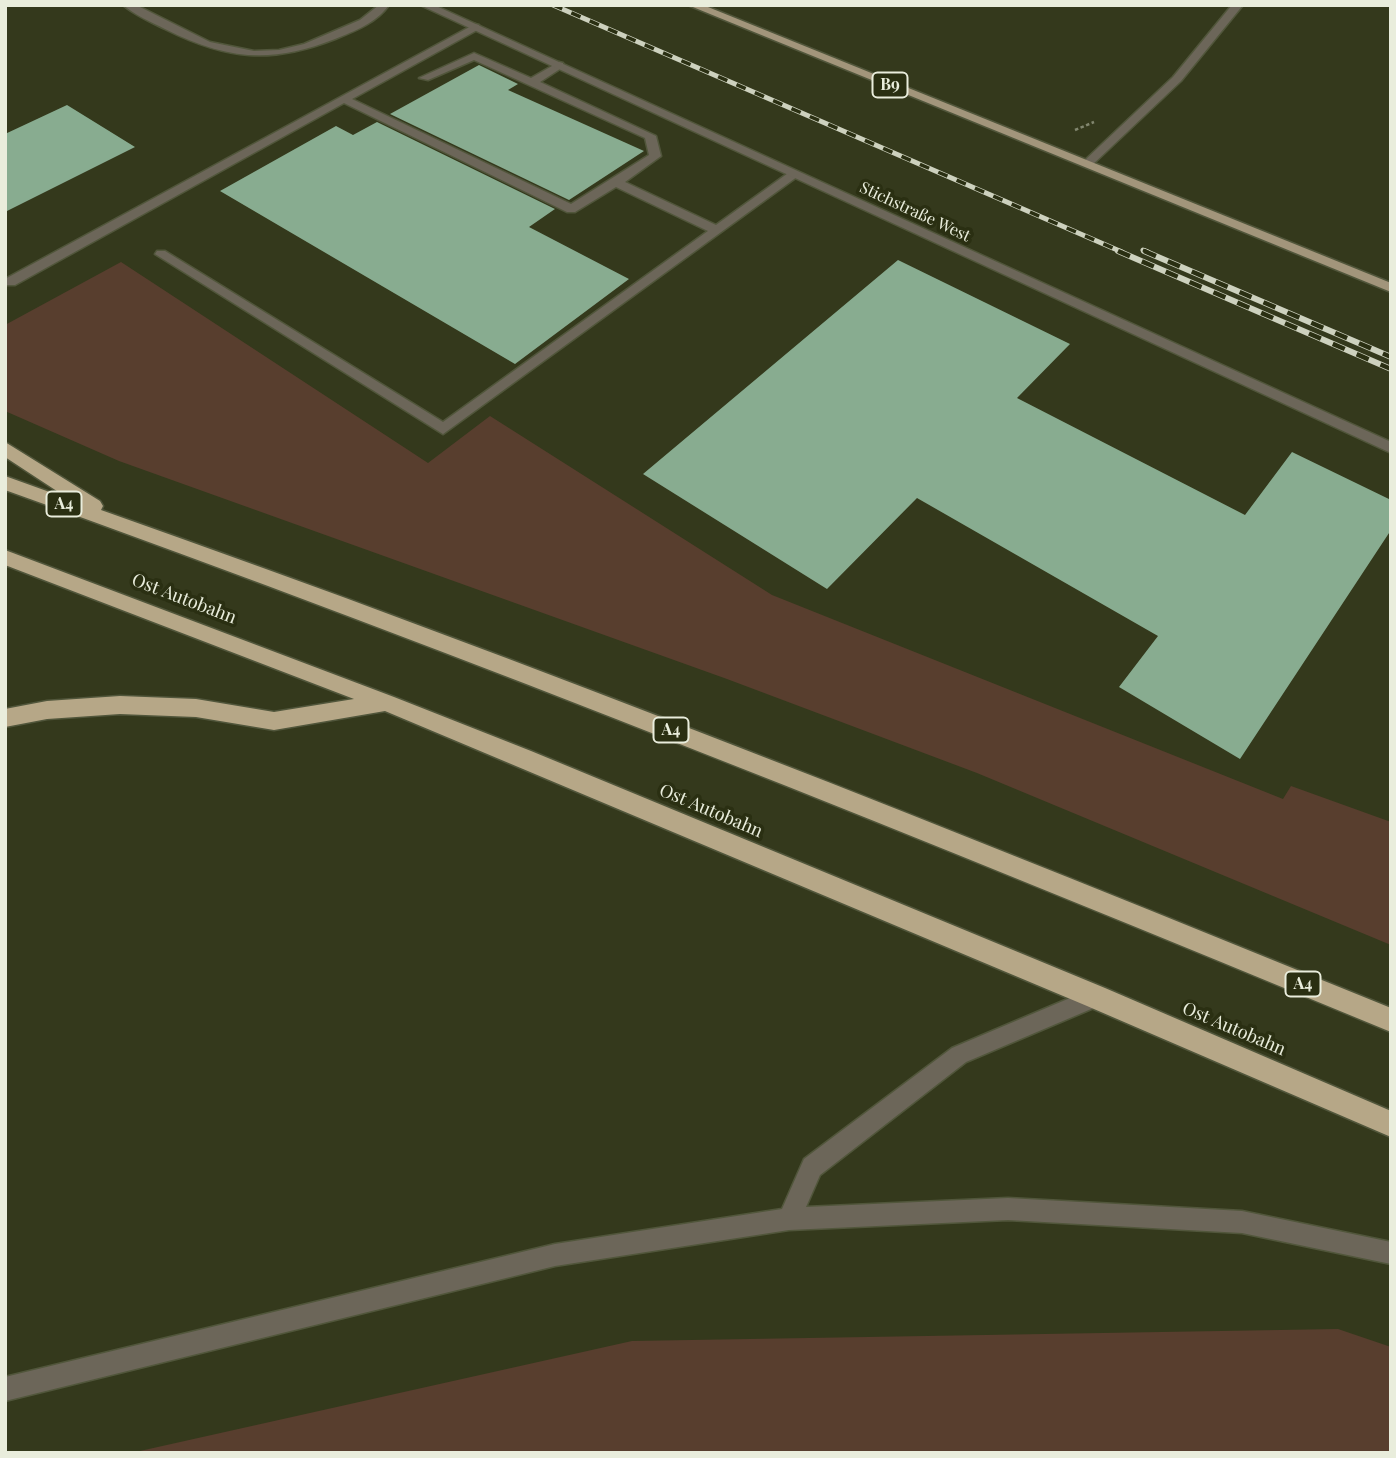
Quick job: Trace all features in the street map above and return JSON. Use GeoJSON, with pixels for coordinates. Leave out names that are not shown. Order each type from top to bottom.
{"type":"FeatureCollection","features":[{"type":"Feature","properties":{"kind":"highway"},"geometry":{"type":"LineString","coordinates":[[5,448],[122,524]]}},
{"type":"Feature","properties":{"kind":"highway","name":"A4"},"geometry":{"type":"LineString","coordinates":[[5,484],[122,524],[622,711],[965,846],[1391,1020]]}},
{"type":"Feature","properties":{"kind":"highway","name":"Ost Autobahn"},"geometry":{"type":"LineString","coordinates":[[5,558],[387,703],[1096,997],[1391,1124]]}},
{"type":"Feature","properties":{"kind":"highway"},"geometry":{"type":"LineString","coordinates":[[5,718],[47,710],[120,705],[196,708],[274,721],[387,703]]}},
{"type":"Feature","properties":{"kind":"main road","name":"B9"},"geometry":{"type":"LineString","coordinates":[[693,5],[1391,288]]}},
{"type":"Feature","properties":{"kind":"street"},"geometry":{"type":"LineString","coordinates":[[128,5],[188,38],[219,50],[262,54],[319,43],[376,15],[384,5]]}},
{"type":"Feature","properties":{"kind":"street","name":"Stichstraße West"},"geometry":{"type":"LineString","coordinates":[[425,5],[1391,448]]}},
{"type":"Feature","properties":{"kind":"street"},"geometry":{"type":"LineString","coordinates":[[1087,164],[1177,79],[1238,5]]}},
{"type":"Feature","properties":{"kind":"street"},"geometry":{"type":"LineString","coordinates":[[10,282],[475,27]]}},
{"type":"Feature","properties":{"kind":"street"},"geometry":{"type":"LineString","coordinates":[[344,99],[571,209],[655,156],[650,136],[474,56],[424,78]]}},
{"type":"Feature","properties":{"kind":"street"},"geometry":{"type":"LineString","coordinates":[[532,82],[559,65]]}},
{"type":"Feature","properties":{"kind":"street"},"geometry":{"type":"LineString","coordinates":[[161,254],[443,429],[795,174]]}},
{"type":"Feature","properties":{"kind":"street"},"geometry":{"type":"LineString","coordinates":[[616,182],[718,230]]}},
{"type":"Feature","properties":{"kind":"street"},"geometry":{"type":"LineString","coordinates":[[789,1219],[812,1167],[959,1055],[1096,997]]}},
{"type":"Feature","properties":{"kind":"street"},"geometry":{"type":"LineString","coordinates":[[5,1389],[555,1255],[789,1219],[1008,1209],[1228,1221],[1391,1253]]}},
{"type":"Feature","properties":{"kind":"shaded area"},"geometry":{"type":"Polygon","coordinates":[[[121,262],[428,463],[490,416],[772,595],[1283,799],[1291,786],[1391,822],[1391,945],[977,773],[727,679],[119,461],[5,411],[5,325],[121,262]]]}},
{"type":"Feature","properties":{"kind":"shaded area"},"geometry":{"type":"Polygon","coordinates":[[[1338,1329],[1391,1347],[1391,1453],[131,1453],[632,1341],[1338,1329]]]}},
{"type":"Feature","properties":{"kind":"building"},"geometry":{"type":"Polygon","coordinates":[[[479,65],[518,84],[508,90],[644,151],[569,200],[390,114],[479,65]]]}},
{"type":"Feature","properties":{"kind":"building"},"geometry":{"type":"Polygon","coordinates":[[[67,105],[135,147],[5,212],[5,134],[67,105]]]}},
{"type":"Feature","properties":{"kind":"building"},"geometry":{"type":"Polygon","coordinates":[[[377,122],[555,209],[529,227],[629,279],[515,364],[220,191],[336,126],[353,135],[377,122]]]}},
{"type":"Feature","properties":{"kind":"building"},"geometry":{"type":"Polygon","coordinates":[[[898,260],[1070,344],[1017,398],[1245,515],[1292,452],[1391,500],[1391,530],[1240,759],[1119,687],[1158,636],[917,498],[827,589],[643,474],[898,260]]]}},
{"type":"Feature","properties":{"kind":"railway"},"geometry":{"type":"LineString","coordinates":[[553,5],[1122,252]]}},
{"type":"Feature","properties":{"kind":"railway"},"geometry":{"type":"LineString","coordinates":[[1143,250],[1148,252]]}},
{"type":"Feature","properties":{"kind":"railway"},"geometry":{"type":"LineString","coordinates":[[1118,251],[1391,369]]}},
{"type":"Feature","properties":{"kind":"railway"},"geometry":{"type":"LineString","coordinates":[[1144,251],[1391,357]]}}]}
